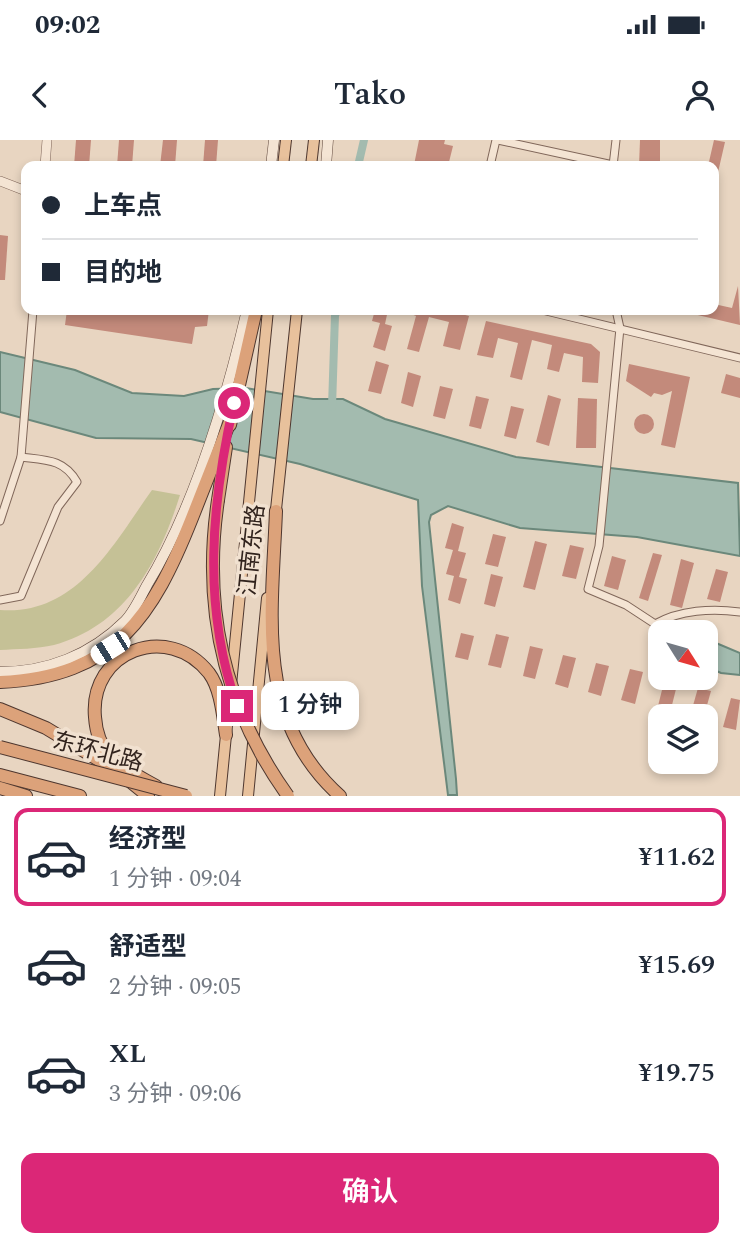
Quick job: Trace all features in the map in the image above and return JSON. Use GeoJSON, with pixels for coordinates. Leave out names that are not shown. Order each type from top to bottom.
{"type":"FeatureCollection","features":[{"type":"Feature","properties":{"kind":"highway"},"geometry":{"type":"LineString","coordinates":[[0,682],[53,675],[89,661],[133,628],[153,601],[170,572],[221,454],[255,315]]}},
{"type":"Feature","properties":{"kind":"highway"},"geometry":{"type":"LineString","coordinates":[[221,454],[212,587],[226,676],[247,730],[265,764],[288,796]]}},
{"type":"Feature","properties":{"kind":"highway"},"geometry":{"type":"LineString","coordinates":[[276,511],[271,631],[275,677],[282,713],[301,751],[340,796]]}},
{"type":"Feature","properties":{"kind":"highway"},"geometry":{"type":"LineString","coordinates":[[162,789],[127,770],[108,755],[96,734],[93,703],[107,668],[124,654],[145,646],[170,648],[192,658],[210,674],[219,696],[226,735]]}},
{"type":"Feature","properties":{"kind":"highway"},"geometry":{"type":"LineString","coordinates":[[0,709],[84,749],[148,796]]}},
{"type":"Feature","properties":{"kind":"highway","name":"东环北路"},"geometry":{"type":"LineString","coordinates":[[0,747],[186,796]]}},
{"type":"Feature","properties":{"kind":"highway","name":"东环北路"},"geometry":{"type":"LineString","coordinates":[[0,775],[80,796]]}},
{"type":"Feature","properties":{"kind":"highway"},"geometry":{"type":"LineString","coordinates":[[0,788],[26,796]]}},
{"type":"Feature","properties":{"kind":"main road"},"geometry":{"type":"LineString","coordinates":[[272,161],[274,140]]}},
{"type":"Feature","properties":{"kind":"main road"},"geometry":{"type":"LineString","coordinates":[[284,161],[286,140]]}},
{"type":"Feature","properties":{"kind":"main road"},"geometry":{"type":"LineString","coordinates":[[312,161],[314,140]]}},
{"type":"Feature","properties":{"kind":"main road"},"geometry":{"type":"LineString","coordinates":[[326,161],[328,140]]}},
{"type":"Feature","properties":{"kind":"main road"},"geometry":{"type":"LineString","coordinates":[[0,672],[22,672],[83,655],[126,620],[172,544],[232,376],[246,315]]}},
{"type":"Feature","properties":{"kind":"main road","name":"江南东路"},"geometry":{"type":"LineString","coordinates":[[220,796],[267,315]]}},
{"type":"Feature","properties":{"kind":"main road","name":"江南东路"},"geometry":{"type":"LineString","coordinates":[[248,796],[286,394],[296,315]]}},
{"type":"Feature","properties":{"kind":"street"},"geometry":{"type":"LineString","coordinates":[[45,161],[47,140]]}},
{"type":"Feature","properties":{"kind":"street"},"geometry":{"type":"LineString","coordinates":[[491,161],[497,140],[591,161]]}},
{"type":"Feature","properties":{"kind":"street"},"geometry":{"type":"LineString","coordinates":[[614,161],[616,140]]}},
{"type":"Feature","properties":{"kind":"street"},"geometry":{"type":"LineString","coordinates":[[0,181],[21,189]]}},
{"type":"Feature","properties":{"kind":"street"},"geometry":{"type":"LineString","coordinates":[[0,521],[21,457],[33,315]]}},
{"type":"Feature","properties":{"kind":"street"},"geometry":{"type":"LineString","coordinates":[[564,315],[740,358]]}},
{"type":"Feature","properties":{"kind":"street"},"geometry":{"type":"LineString","coordinates":[[617,315],[620,328],[599,546],[588,589],[626,605],[655,625],[668,617],[698,611],[740,612]]}},
{"type":"Feature","properties":{"kind":"street"},"geometry":{"type":"LineString","coordinates":[[0,600],[22,596],[58,507],[77,482],[69,468],[56,461],[21,457]]}},
{"type":"Feature","properties":{"kind":"shaded area"},"geometry":{"type":"Polygon","coordinates":[[[0,352],[75,370],[132,393],[184,396],[213,389],[246,388],[313,399],[343,399],[385,419],[516,457],[738,483],[740,556],[637,537],[520,528],[448,506],[431,515],[429,522],[457,795],[448,795],[422,586],[418,500],[300,464],[191,439],[96,438],[0,412],[0,352]]]}},
{"type":"Feature","properties":{"kind":"shaded area"},"geometry":{"type":"Polygon","coordinates":[[[152,490],[180,495],[172,520],[150,566],[120,606],[80,636],[54,645],[0,650],[0,610],[27,609],[51,601],[72,589],[108,553],[152,490]]]}},
{"type":"Feature","properties":{"kind":"shaded area"},"geometry":{"type":"Polygon","coordinates":[[[718,644],[740,653],[740,675],[718,672],[718,644]]]}},
{"type":"Feature","properties":{"kind":"building"},"geometry":{"type":"Polygon","coordinates":[[[76,140],[91,140],[89,161],[74,161],[76,140]]]}},
{"type":"Feature","properties":{"kind":"building"},"geometry":{"type":"Polygon","coordinates":[[[119,140],[134,140],[132,161],[117,161],[119,140]]]}},
{"type":"Feature","properties":{"kind":"building"},"geometry":{"type":"Polygon","coordinates":[[[163,140],[177,140],[175,161],[161,161],[163,140]]]}},
{"type":"Feature","properties":{"kind":"building"},"geometry":{"type":"Polygon","coordinates":[[[205,140],[218,140],[216,161],[203,161],[205,140]]]}},
{"type":"Feature","properties":{"kind":"building"},"geometry":{"type":"Polygon","coordinates":[[[419,140],[445,140],[444,144],[453,146],[449,161],[415,161],[419,140]]]}},
{"type":"Feature","properties":{"kind":"building"},"geometry":{"type":"Polygon","coordinates":[[[640,140],[660,140],[660,161],[639,161],[640,140]]]}},
{"type":"Feature","properties":{"kind":"building"},"geometry":{"type":"Polygon","coordinates":[[[714,140],[725,142],[719,168],[719,161],[709,161],[714,140]]]}},
{"type":"Feature","properties":{"kind":"building"},"geometry":{"type":"Polygon","coordinates":[[[0,235],[8,236],[5,280],[0,280],[0,235]]]}},
{"type":"Feature","properties":{"kind":"building"},"geometry":{"type":"Polygon","coordinates":[[[738,286],[740,325],[698,315],[719,315],[719,305],[732,308],[738,286]]]}},
{"type":"Feature","properties":{"kind":"building"},"geometry":{"type":"Polygon","coordinates":[[[66,315],[208,315],[207,326],[195,327],[192,344],[65,325],[66,315]]]}},
{"type":"Feature","properties":{"kind":"building"},"geometry":{"type":"Polygon","coordinates":[[[374,315],[387,315],[385,324],[392,326],[385,351],[373,347],[380,323],[372,321],[374,315]]]}},
{"type":"Feature","properties":{"kind":"building"},"geometry":{"type":"Polygon","coordinates":[[[414,315],[469,316],[460,350],[443,346],[449,322],[429,317],[419,352],[407,349],[416,316],[414,315]]]}},
{"type":"Feature","properties":{"kind":"building"},"geometry":{"type":"Polygon","coordinates":[[[486,321],[591,344],[600,352],[598,383],[582,382],[583,357],[564,353],[559,372],[547,369],[552,345],[532,340],[522,380],[510,377],[518,343],[498,338],[493,358],[477,355],[486,321]]]}},
{"type":"Feature","properties":{"kind":"building"},"geometry":{"type":"Polygon","coordinates":[[[376,361],[389,365],[381,394],[368,391],[376,361]]]}},
{"type":"Feature","properties":{"kind":"building"},"geometry":{"type":"Polygon","coordinates":[[[629,364],[690,377],[675,448],[661,445],[672,391],[662,395],[654,393],[651,397],[626,381],[629,364]]]}},
{"type":"Feature","properties":{"kind":"building"},"geometry":{"type":"Polygon","coordinates":[[[408,372],[421,376],[413,407],[401,403],[408,372]]]}},
{"type":"Feature","properties":{"kind":"building"},"geometry":{"type":"Polygon","coordinates":[[[726,374],[740,378],[740,398],[721,393],[726,374]]]}},
{"type":"Feature","properties":{"kind":"building"},"geometry":{"type":"Polygon","coordinates":[[[440,386],[453,389],[445,419],[433,416],[440,386]]]}},
{"type":"Feature","properties":{"kind":"building"},"geometry":{"type":"Polygon","coordinates":[[[548,395],[561,399],[549,446],[536,442],[548,395]]]}},
{"type":"Feature","properties":{"kind":"building"},"geometry":{"type":"Polygon","coordinates":[[[476,396],[489,399],[481,429],[469,426],[476,396]]]}},
{"type":"Feature","properties":{"kind":"building"},"geometry":{"type":"Polygon","coordinates":[[[578,398],[597,399],[596,448],[576,448],[578,398]]]}},
{"type":"Feature","properties":{"kind":"building"},"geometry":{"type":"Polygon","coordinates":[[[511,406],[524,409],[516,439],[504,436],[511,406]]]}},
{"type":"Feature","properties":{"kind":"building"},"geometry":{"type":"Polygon","coordinates":[[[644,414],[651,417],[654,424],[651,431],[644,434],[637,431],[634,424],[637,417],[644,414]]]}},
{"type":"Feature","properties":{"kind":"building"},"geometry":{"type":"Polygon","coordinates":[[[452,523],[464,527],[458,551],[466,553],[459,577],[467,579],[460,604],[448,600],[454,576],[446,574],[453,550],[445,548],[452,523]]]}},
{"type":"Feature","properties":{"kind":"building"},"geometry":{"type":"Polygon","coordinates":[[[493,534],[506,537],[498,567],[485,564],[493,534]]]}},
{"type":"Feature","properties":{"kind":"building"},"geometry":{"type":"Polygon","coordinates":[[[535,541],[547,544],[535,590],[523,587],[535,541]]]}},
{"type":"Feature","properties":{"kind":"building"},"geometry":{"type":"Polygon","coordinates":[[[570,545],[584,548],[576,579],[562,576],[570,545]]]}},
{"type":"Feature","properties":{"kind":"building"},"geometry":{"type":"Polygon","coordinates":[[[653,553],[662,555],[648,601],[639,598],[653,553]]]}},
{"type":"Feature","properties":{"kind":"building"},"geometry":{"type":"Polygon","coordinates":[[[612,556],[626,560],[618,590],[604,586],[612,556]]]}},
{"type":"Feature","properties":{"kind":"building"},"geometry":{"type":"Polygon","coordinates":[[[681,559],[694,563],[682,608],[670,605],[681,559]]]}},
{"type":"Feature","properties":{"kind":"building"},"geometry":{"type":"Polygon","coordinates":[[[716,569],[728,572],[720,602],[707,599],[716,569]]]}},
{"type":"Feature","properties":{"kind":"building"},"geometry":{"type":"Polygon","coordinates":[[[491,574],[503,577],[495,607],[484,604],[491,574]]]}},
{"type":"Feature","properties":{"kind":"building"},"geometry":{"type":"Polygon","coordinates":[[[461,633],[474,636],[468,660],[455,657],[461,633]]]}},
{"type":"Feature","properties":{"kind":"building"},"geometry":{"type":"Polygon","coordinates":[[[496,634],[509,637],[501,668],[488,665],[496,634]]]}},
{"type":"Feature","properties":{"kind":"building"},"geometry":{"type":"Polygon","coordinates":[[[530,646],[543,649],[535,679],[523,676],[530,646]]]}},
{"type":"Feature","properties":{"kind":"building"},"geometry":{"type":"Polygon","coordinates":[[[563,655],[576,658],[568,688],[555,684],[563,655]]]}},
{"type":"Feature","properties":{"kind":"building"},"geometry":{"type":"Polygon","coordinates":[[[596,663],[609,666],[601,696],[588,692],[596,663]]]}},
{"type":"Feature","properties":{"kind":"building"},"geometry":{"type":"Polygon","coordinates":[[[630,669],[643,672],[635,704],[621,700],[630,669]]]}},
{"type":"Feature","properties":{"kind":"building"},"geometry":{"type":"Polygon","coordinates":[[[662,690],[676,690],[672,704],[658,704],[662,690]]]}},
{"type":"Feature","properties":{"kind":"building"},"geometry":{"type":"Polygon","coordinates":[[[697,690],[711,691],[707,704],[693,704],[697,690]]]}},
{"type":"Feature","properties":{"kind":"building"},"geometry":{"type":"Polygon","coordinates":[[[731,698],[740,700],[736,730],[723,727],[731,698]]]}},
{"type":"Feature","properties":{"kind":"waterway"},"geometry":{"type":"LineString","coordinates":[[359,161],[364,140]]}},
{"type":"Feature","properties":{"kind":"waterway"},"geometry":{"type":"LineString","coordinates":[[332,407],[335,315]]}},
{"type":"Feature","properties":{"kind":"route"},"geometry":{"type":"LineString","coordinates":[[234,403],[215,521],[212,587],[226,676],[237,706]]}}]}
